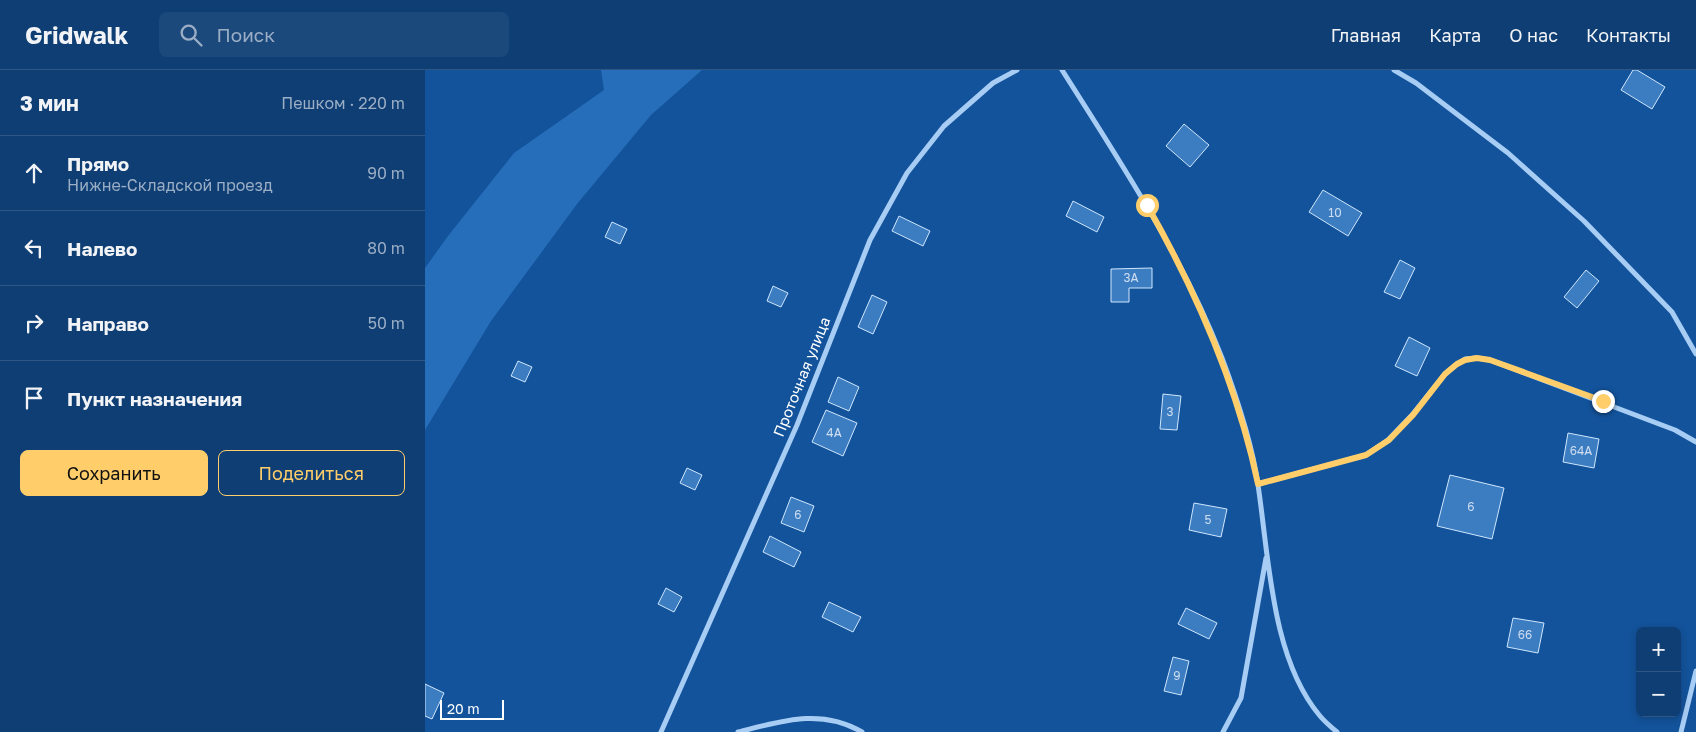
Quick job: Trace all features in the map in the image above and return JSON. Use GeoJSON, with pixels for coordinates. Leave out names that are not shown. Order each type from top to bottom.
{"type":"FeatureCollection","features":[{"type":"Feature","properties":{"kind":"street","name":"Проточная улица"},"geometry":{"type":"LineString","coordinates":[[661,732],[797,425],[870,240],[907,173],[944,126],[993,83],[1017,70]]}},
{"type":"Feature","properties":{"kind":"street"},"geometry":{"type":"LineString","coordinates":[[1062,70],[1147,205],[1177,257],[1222,358],[1249,440],[1258,484],[1267,553],[1282,639],[1302,688],[1320,716],[1337,732]]}},
{"type":"Feature","properties":{"kind":"street"},"geometry":{"type":"LineString","coordinates":[[1394,70],[1416,83],[1508,153],[1585,221],[1672,312],[1696,354]]}},
{"type":"Feature","properties":{"kind":"street"},"geometry":{"type":"LineString","coordinates":[[1258,484],[1366,455],[1389,440],[1413,415],[1445,374],[1465,360],[1477,358],[1490,360],[1603,401],[1675,430],[1696,442]]}},
{"type":"Feature","properties":{"kind":"street"},"geometry":{"type":"LineString","coordinates":[[1223,732],[1241,698],[1267,553]]}},
{"type":"Feature","properties":{"kind":"street"},"geometry":{"type":"LineString","coordinates":[[1681,732],[1696,671]]}},
{"type":"Feature","properties":{"kind":"street"},"geometry":{"type":"LineString","coordinates":[[738,732],[779,722],[820,717],[839,721],[862,732]]}},
{"type":"Feature","properties":{"kind":"shaded area"},"geometry":{"type":"Polygon","coordinates":[[[601,70],[702,70],[651,115],[577,204],[491,321],[425,430],[425,268],[514,153],[604,90],[601,70]]]}},
{"type":"Feature","properties":{"kind":"building"},"geometry":{"type":"Polygon","coordinates":[[[1633,70],[1637,70],[1665,87],[1652,109],[1621,90],[1633,70]]]}},
{"type":"Feature","properties":{"kind":"building"},"geometry":{"type":"Polygon","coordinates":[[[1184,124],[1209,145],[1190,167],[1166,146],[1184,124]]]}},
{"type":"Feature","properties":{"kind":"building"},"geometry":{"type":"Polygon","coordinates":[[[1323,190],[1362,213],[1348,236],[1309,212],[1323,190]]]}},
{"type":"Feature","properties":{"kind":"building"},"geometry":{"type":"Polygon","coordinates":[[[1073,201],[1104,217],[1097,232],[1066,216],[1073,201]]]}},
{"type":"Feature","properties":{"kind":"building"},"geometry":{"type":"Polygon","coordinates":[[[899,216],[930,231],[923,246],[892,231],[899,216]]]}},
{"type":"Feature","properties":{"kind":"building"},"geometry":{"type":"Polygon","coordinates":[[[612,222],[627,229],[620,244],[605,237],[612,222]]]}},
{"type":"Feature","properties":{"kind":"building"},"geometry":{"type":"Polygon","coordinates":[[[1400,260],[1415,268],[1400,299],[1384,292],[1400,260]]]}},
{"type":"Feature","properties":{"kind":"building"},"geometry":{"type":"Polygon","coordinates":[[[1152,268],[1152,288],[1129,288],[1129,302],[1111,302],[1111,269],[1152,268]]]}},
{"type":"Feature","properties":{"kind":"building"},"geometry":{"type":"Polygon","coordinates":[[[1586,270],[1599,281],[1577,308],[1564,297],[1586,270]]]}},
{"type":"Feature","properties":{"kind":"building"},"geometry":{"type":"Polygon","coordinates":[[[773,286],[788,293],[781,307],[767,301],[773,286]]]}},
{"type":"Feature","properties":{"kind":"building"},"geometry":{"type":"Polygon","coordinates":[[[872,295],[887,302],[873,334],[858,327],[872,295]]]}},
{"type":"Feature","properties":{"kind":"building"},"geometry":{"type":"Polygon","coordinates":[[[1409,337],[1430,348],[1417,376],[1395,366],[1409,337]]]}},
{"type":"Feature","properties":{"kind":"building"},"geometry":{"type":"Polygon","coordinates":[[[518,361],[532,367],[525,382],[511,376],[518,361]]]}},
{"type":"Feature","properties":{"kind":"building"},"geometry":{"type":"Polygon","coordinates":[[[838,377],[859,387],[849,411],[828,402],[838,377]]]}},
{"type":"Feature","properties":{"kind":"building"},"geometry":{"type":"Polygon","coordinates":[[[1163,394],[1181,396],[1177,430],[1160,429],[1163,394]]]}},
{"type":"Feature","properties":{"kind":"building"},"geometry":{"type":"Polygon","coordinates":[[[826,410],[857,423],[843,456],[812,442],[826,410]]]}},
{"type":"Feature","properties":{"kind":"building"},"geometry":{"type":"Polygon","coordinates":[[[1568,433],[1599,439],[1594,468],[1563,462],[1568,433]]]}},
{"type":"Feature","properties":{"kind":"building"},"geometry":{"type":"Polygon","coordinates":[[[687,468],[702,475],[695,490],[680,483],[687,468]]]}},
{"type":"Feature","properties":{"kind":"building"},"geometry":{"type":"Polygon","coordinates":[[[1450,475],[1504,488],[1492,539],[1437,526],[1450,475]]]}},
{"type":"Feature","properties":{"kind":"building"},"geometry":{"type":"Polygon","coordinates":[[[791,497],[814,506],[804,532],[781,523],[791,497]]]}},
{"type":"Feature","properties":{"kind":"building"},"geometry":{"type":"Polygon","coordinates":[[[1194,503],[1227,509],[1221,537],[1189,530],[1194,503]]]}},
{"type":"Feature","properties":{"kind":"building"},"geometry":{"type":"Polygon","coordinates":[[[770,536],[801,552],[794,567],[763,552],[770,536]]]}},
{"type":"Feature","properties":{"kind":"building"},"geometry":{"type":"Polygon","coordinates":[[[666,588],[682,597],[674,612],[658,604],[666,588]]]}},
{"type":"Feature","properties":{"kind":"building"},"geometry":{"type":"Polygon","coordinates":[[[829,602],[861,617],[853,632],[822,617],[829,602]]]}},
{"type":"Feature","properties":{"kind":"building"},"geometry":{"type":"Polygon","coordinates":[[[1186,608],[1217,623],[1209,639],[1178,624],[1186,608]]]}},
{"type":"Feature","properties":{"kind":"building"},"geometry":{"type":"Polygon","coordinates":[[[1513,618],[1544,623],[1538,653],[1507,647],[1513,618]]]}},
{"type":"Feature","properties":{"kind":"building"},"geometry":{"type":"Polygon","coordinates":[[[1173,657],[1189,661],[1181,695],[1164,691],[1173,657]]]}},
{"type":"Feature","properties":{"kind":"building"},"geometry":{"type":"Polygon","coordinates":[[[425,684],[444,693],[432,719],[425,716],[425,684]]]}},
{"type":"Feature","properties":{"kind":"route"},"geometry":{"type":"LineString","coordinates":[[1147,205],[1177,257],[1222,358],[1249,440],[1258,484],[1366,455],[1389,440],[1413,415],[1445,374],[1465,360],[1477,358],[1490,360],[1603,401]]}}]}
